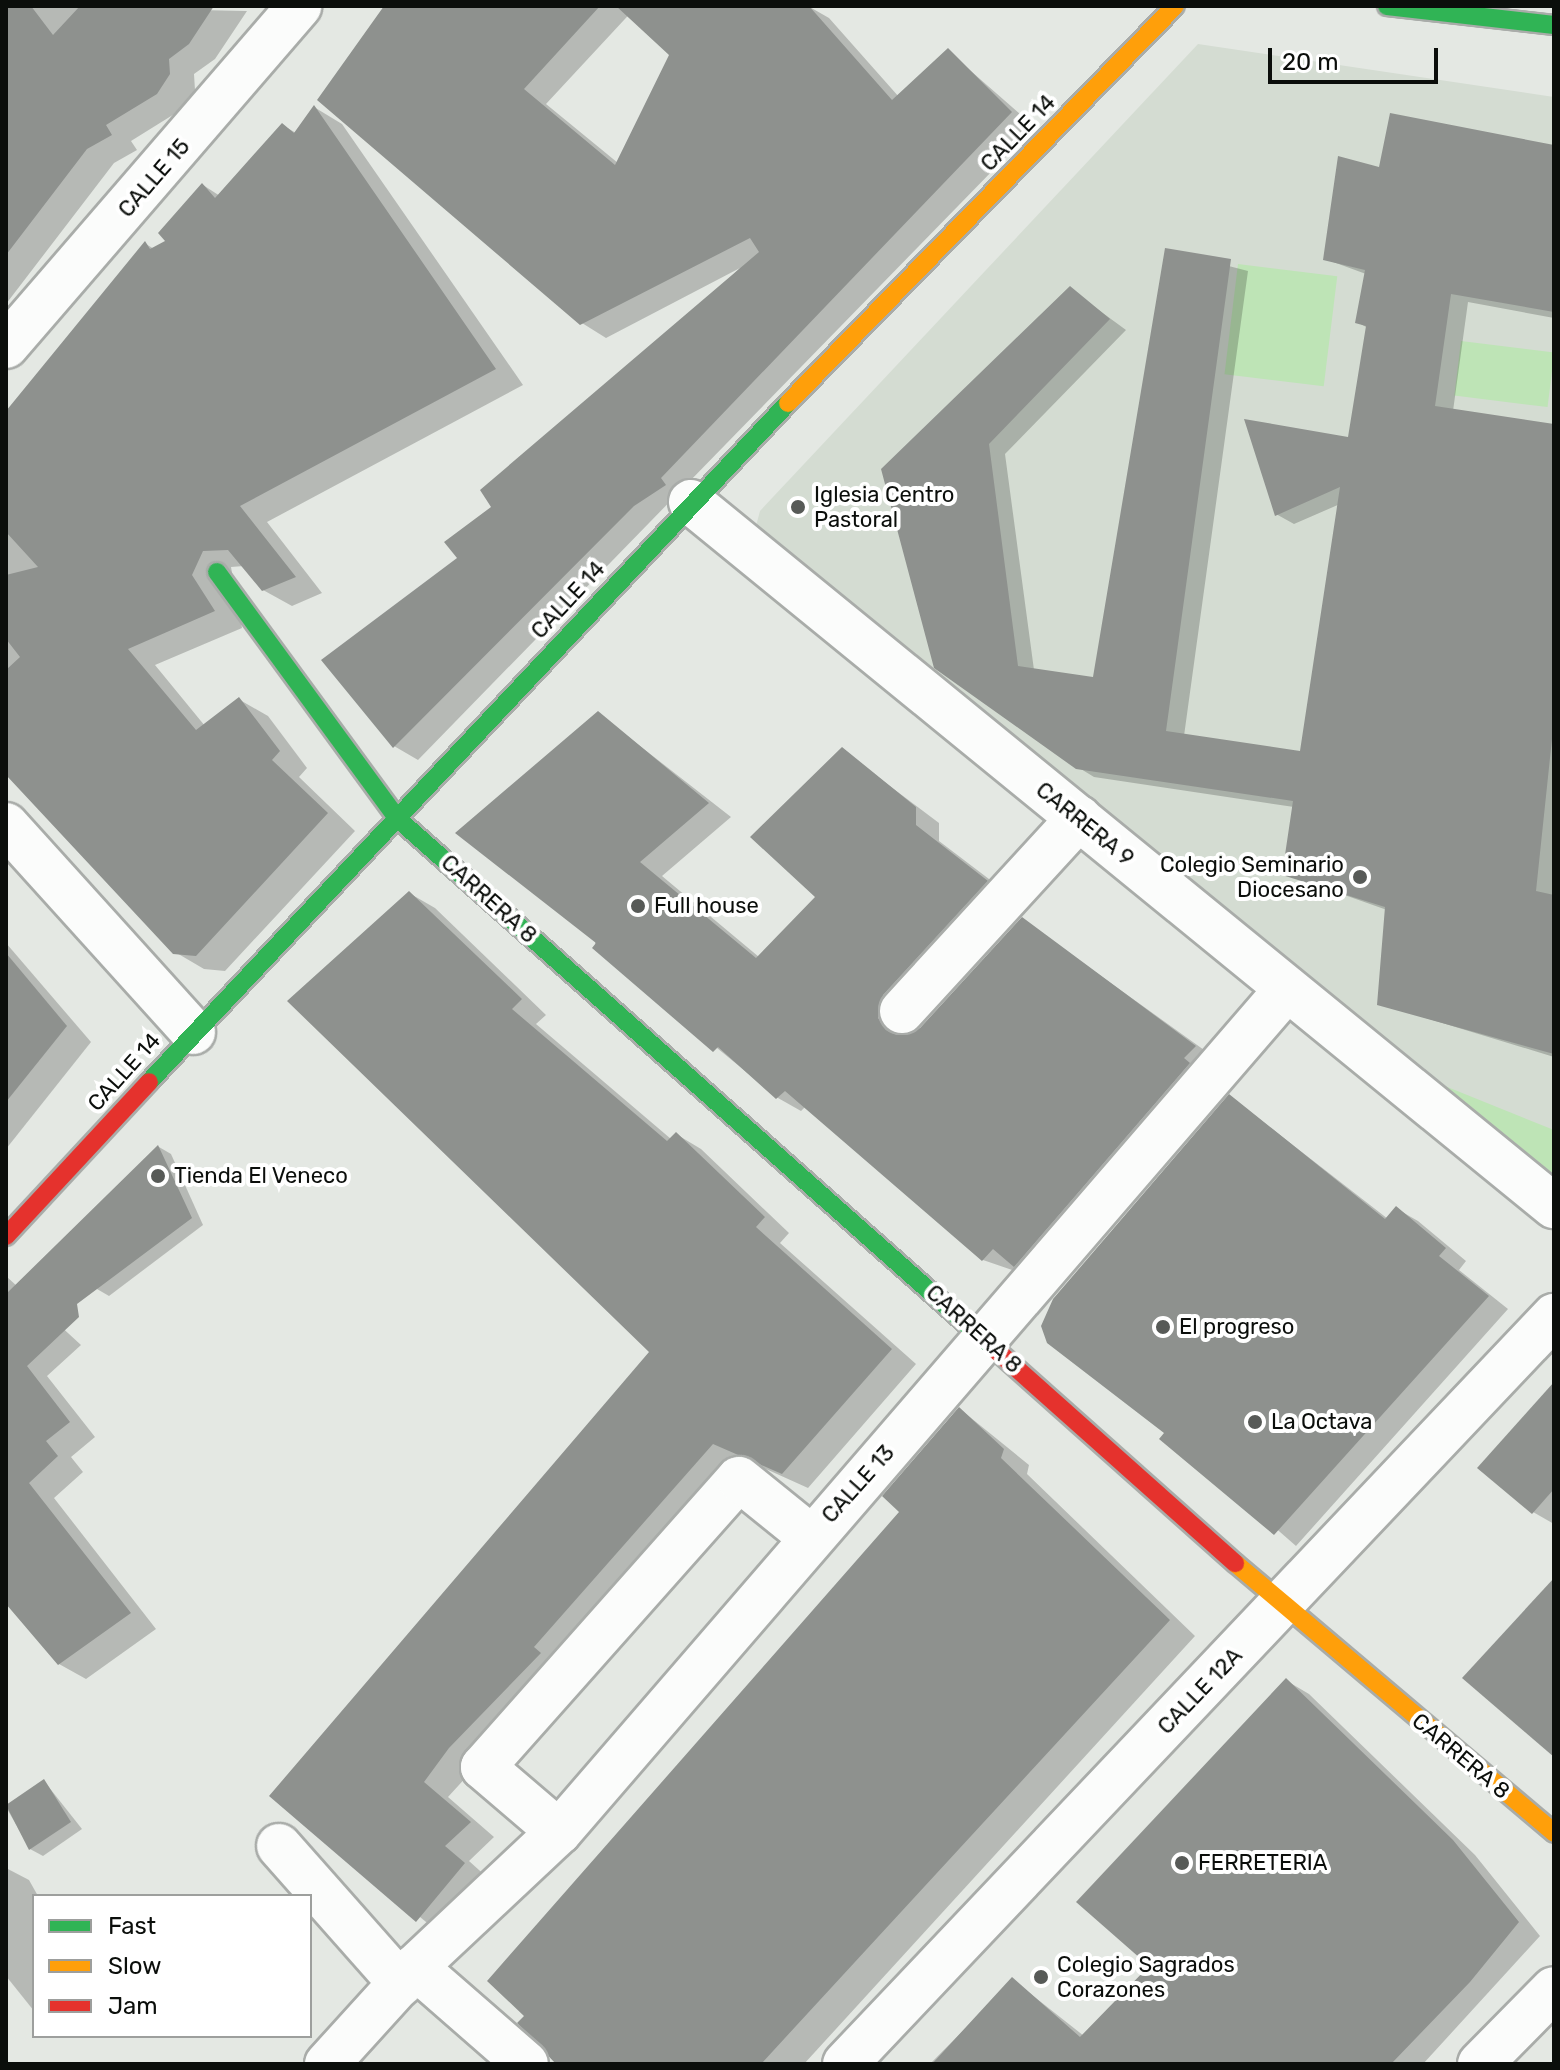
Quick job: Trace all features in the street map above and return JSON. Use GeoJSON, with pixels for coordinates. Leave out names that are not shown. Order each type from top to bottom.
{"type":"FeatureCollection","features":[{"type":"Feature","properties":{"kind":"street","name":"CALLE 15"},"geometry":{"type":"LineString","coordinates":[[6,346],[299,6]]}},
{"type":"Feature","properties":{"kind":"street","name":"CALLE 14"},"geometry":{"type":"LineString","coordinates":[[6,1236],[193,1032],[398,819],[691,502],[1175,6]]}},
{"type":"Feature","properties":{"kind":"street"},"geometry":{"type":"LineString","coordinates":[[1387,6],[1554,25]]}},
{"type":"Feature","properties":{"kind":"street","name":"CARRERA 9"},"geometry":{"type":"LineString","coordinates":[[691,502],[1554,1206]]}},
{"type":"Feature","properties":{"kind":"street","name":"CARRERA 8"},"geometry":{"type":"LineString","coordinates":[[217,572],[398,819],[1282,1605],[1554,1833]]}},
{"type":"Feature","properties":{"kind":"street"},"geometry":{"type":"LineString","coordinates":[[902,1011],[1079,818]]}},
{"type":"Feature","properties":{"kind":"street"},"geometry":{"type":"LineString","coordinates":[[6,825],[193,1032]]}},
{"type":"Feature","properties":{"kind":"street","name":"CALLE 13"},"geometry":{"type":"LineString","coordinates":[[327,2064],[408,1976],[559,1832],[1287,989]]}},
{"type":"Feature","properties":{"kind":"street","name":"CALLE 12A"},"geometry":{"type":"LineString","coordinates":[[845,2064],[1554,1316]]}},
{"type":"Feature","properties":{"kind":"street"},"geometry":{"type":"LineString","coordinates":[[559,1832],[483,1767],[739,1479],[811,1537]]}},
{"type":"Feature","properties":{"kind":"street"},"geometry":{"type":"LineString","coordinates":[[279,1846],[408,1976],[526,2064]]}},
{"type":"Feature","properties":{"kind":"street"},"geometry":{"type":"LineString","coordinates":[[1480,2064],[1554,1989]]}},
{"type":"Feature","properties":{"kind":"shaded area","name":"Colegio Seminario Diocesano"},"geometry":{"type":"Polygon","coordinates":[[[1198,44],[1554,97],[1554,1191],[752,541],[760,511],[1198,44]]]}},
{"type":"Feature","properties":{"kind":"green space"},"geometry":{"type":"Polygon","coordinates":[[[1238,264],[1337,276],[1324,386],[1224,374],[1238,264]]]}},
{"type":"Feature","properties":{"kind":"green space"},"geometry":{"type":"Polygon","coordinates":[[[1461,341],[1554,352],[1548,407],[1454,396],[1461,341]]]}},
{"type":"Feature","properties":{"kind":"green space"},"geometry":{"type":"Polygon","coordinates":[[[1435,1082],[1554,1130],[1554,1176],[1435,1082]]]}},
{"type":"Feature","properties":{"kind":"building"},"geometry":{"type":"Polygon","coordinates":[[[6,6],[31,6],[53,35],[80,6],[214,6],[189,44],[169,59],[170,74],[157,94],[106,125],[112,135],[87,149],[6,255],[6,6]]]}},
{"type":"Feature","properties":{"kind":"building"},"geometry":{"type":"Polygon","coordinates":[[[384,6],[600,6],[524,89],[615,165],[669,55],[616,6],[809,6],[892,100],[948,48],[1012,112],[661,478],[666,485],[634,506],[393,748],[321,660],[457,558],[444,542],[491,507],[480,490],[759,252],[750,238],[580,325],[317,100],[384,6]]]}},
{"type":"Feature","properties":{"kind":"building"},"geometry":{"type":"Polygon","coordinates":[[[314,105],[496,369],[240,506],[296,577],[262,591],[228,550],[203,551],[192,575],[215,611],[128,649],[196,730],[239,697],[280,751],[272,760],[328,813],[196,956],[173,954],[6,775],[6,670],[20,657],[6,639],[6,575],[38,567],[6,532],[6,411],[145,241],[150,249],[165,241],[158,233],[202,183],[215,198],[282,123],[294,133],[314,105]]]}},
{"type":"Feature","properties":{"kind":"building"},"geometry":{"type":"Polygon","coordinates":[[[1390,113],[1554,145],[1554,312],[1451,294],[1435,406],[1554,424],[1554,720],[1536,891],[1554,895],[1554,1054],[1377,1005],[1385,907],[1282,875],[1293,801],[1076,769],[934,668],[881,469],[1070,286],[1110,319],[989,444],[1018,666],[1093,677],[1165,248],[1231,259],[1166,731],[1300,751],[1340,487],[1275,516],[1244,419],[1348,437],[1366,326],[1355,323],[1365,270],[1323,260],[1338,156],[1379,167],[1390,113]]]}},
{"type":"Feature","properties":{"kind":"building"},"geometry":{"type":"Polygon","coordinates":[[[598,711],[709,803],[640,862],[756,958],[815,897],[750,837],[842,747],[916,807],[916,825],[988,881],[883,995],[878,1018],[886,1030],[897,1035],[920,1028],[1022,917],[1196,1046],[1184,1058],[1190,1063],[1014,1267],[993,1249],[982,1261],[785,1091],[776,1099],[718,1047],[713,1052],[592,948],[596,943],[455,833],[598,711]]]}},
{"type":"Feature","properties":{"kind":"building"},"geometry":{"type":"Polygon","coordinates":[[[409,891],[522,999],[512,1009],[667,1141],[676,1132],[765,1217],[756,1227],[892,1349],[782,1474],[713,1444],[534,1647],[541,1653],[449,1748],[424,1782],[471,1822],[445,1846],[465,1863],[416,1922],[269,1796],[649,1352],[287,1001],[409,891]]]}},
{"type":"Feature","properties":{"kind":"building"},"geometry":{"type":"Polygon","coordinates":[[[6,953],[67,1026],[6,1102],[6,953]]]}},
{"type":"Feature","properties":{"kind":"building"},"geometry":{"type":"Polygon","coordinates":[[[1229,1094],[1385,1219],[1396,1206],[1446,1248],[1439,1256],[1489,1296],[1274,1535],[1159,1439],[1164,1433],[1047,1343],[1041,1326],[1053,1299],[1229,1094]]]}},
{"type":"Feature","properties":{"kind":"building"},"geometry":{"type":"Polygon","coordinates":[[[158,1145],[192,1218],[77,1304],[79,1317],[27,1366],[70,1422],[46,1441],[58,1456],[29,1483],[131,1613],[58,1665],[6,1604],[6,1294],[158,1145]]]}},
{"type":"Feature","properties":{"kind":"building"},"geometry":{"type":"Polygon","coordinates":[[[1554,1382],[1554,1489],[1532,1514],[1477,1468],[1554,1382]]]}},
{"type":"Feature","properties":{"kind":"building"},"geometry":{"type":"Polygon","coordinates":[[[959,1407],[1004,1449],[1001,1458],[1170,1620],[761,2064],[556,2064],[517,2023],[524,2016],[487,1981],[899,1512],[882,1496],[959,1407]]]}},
{"type":"Feature","properties":{"kind":"building"},"geometry":{"type":"Polygon","coordinates":[[[1554,1578],[1554,1757],[1462,1678],[1554,1578]]]}},
{"type":"Feature","properties":{"kind":"building"},"geometry":{"type":"Polygon","coordinates":[[[1286,1678],[1453,1840],[1519,1922],[1470,1982],[1391,2064],[932,2064],[1012,1977],[1080,2037],[1149,1966],[1076,1902],[1286,1678]]]}},
{"type":"Feature","properties":{"kind":"building"},"geometry":{"type":"Polygon","coordinates":[[[44,1779],[71,1822],[29,1850],[6,1805],[44,1779]]]}},
{"type":"Feature","properties":{"kind":"traffic: fast"},"geometry":{"type":"LineString","coordinates":[[1387,6],[1554,25]]}},
{"type":"Feature","properties":{"kind":"traffic: fast"},"geometry":{"type":"LineString","coordinates":[[149,1082],[788,403]]}},
{"type":"Feature","properties":{"kind":"traffic: fast"},"geometry":{"type":"LineString","coordinates":[[217,572],[398,819],[997,1351]]}},
{"type":"Feature","properties":{"kind":"traffic: slow"},"geometry":{"type":"LineString","coordinates":[[788,403],[1175,6]]}},
{"type":"Feature","properties":{"kind":"traffic: slow"},"geometry":{"type":"LineString","coordinates":[[1235,1563],[1554,1833]]}},
{"type":"Feature","properties":{"kind":"traffic: jam"},"geometry":{"type":"LineString","coordinates":[[6,1236],[149,1082]]}},
{"type":"Feature","properties":{"kind":"traffic: jam"},"geometry":{"type":"LineString","coordinates":[[997,1351],[1235,1563]]}},
{"type":"Feature","properties":{"kind":"place","name":"Iglesia Centro Pastoral"},"geometry":{"type":"Point","coordinates":[798,507]}},
{"type":"Feature","properties":{"kind":"place","name":"Colegio Seminario Diocesano"},"geometry":{"type":"Point","coordinates":[1360,877]}},
{"type":"Feature","properties":{"kind":"place","name":"Full house"},"geometry":{"type":"Point","coordinates":[638,906]}},
{"type":"Feature","properties":{"kind":"place","name":"Tienda El Veneco"},"geometry":{"type":"Point","coordinates":[158,1176]}},
{"type":"Feature","properties":{"kind":"place","name":"El progreso"},"geometry":{"type":"Point","coordinates":[1163,1327]}},
{"type":"Feature","properties":{"kind":"place","name":"La Octava"},"geometry":{"type":"Point","coordinates":[1255,1422]}},
{"type":"Feature","properties":{"kind":"place","name":"FERRETERIA"},"geometry":{"type":"Point","coordinates":[1182,1863]}},
{"type":"Feature","properties":{"kind":"place","name":"Colegio Sagrados Corazones"},"geometry":{"type":"Point","coordinates":[1041,1977]}}]}
